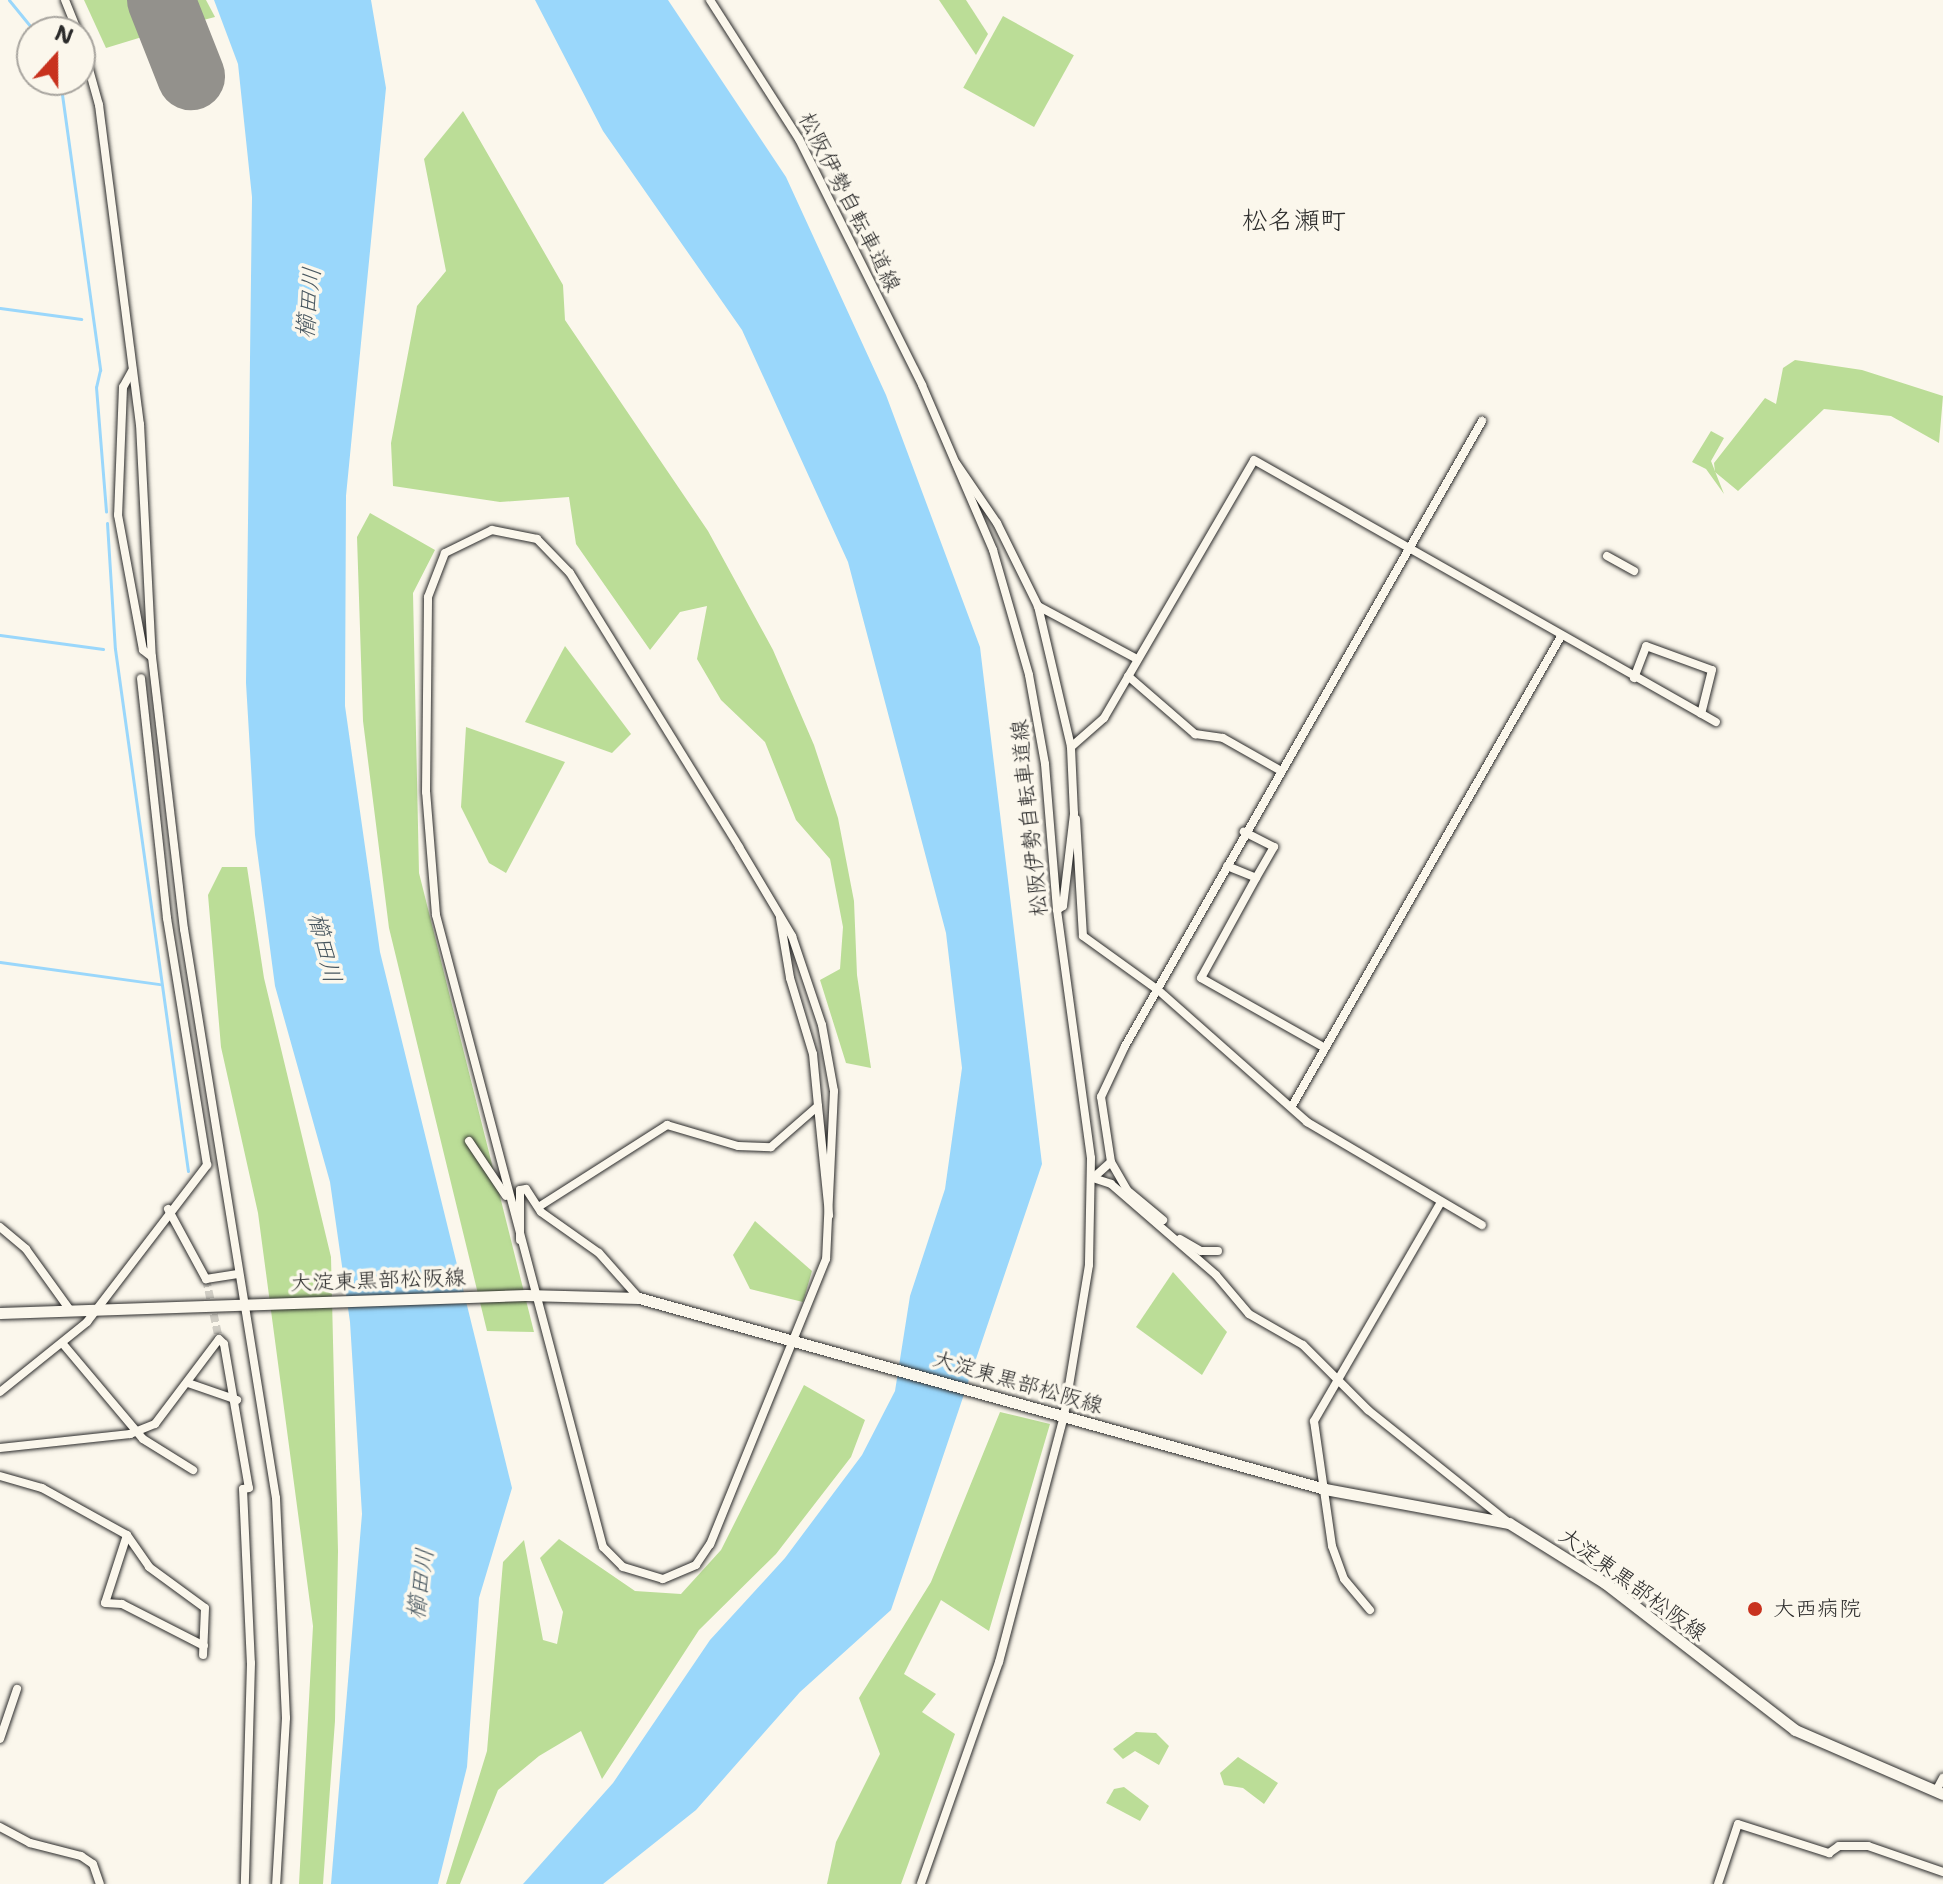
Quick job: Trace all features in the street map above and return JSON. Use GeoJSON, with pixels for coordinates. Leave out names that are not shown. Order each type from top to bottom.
{"type":"FeatureCollection","features":[{"type":"Feature","properties":{"kind":"main road","name":"大淀東黒部松阪線"},"geometry":{"type":"LineString","coordinates":[[0,1313],[531,1295],[639,1298],[1325,1489],[1509,1523],[1605,1583],[1795,1730],[1939,1792]]}},
{"type":"Feature","properties":{"kind":"street","name":"松阪伊勢自転車道線"},"geometry":{"type":"LineString","coordinates":[[710,0],[799,139],[955,462],[993,550],[1029,675],[1049,791],[1057,910],[1093,1178],[1089,1265],[1060,1414],[999,1662],[921,1884]]}},
{"type":"Feature","properties":{"kind":"street"},"geometry":{"type":"LineString","coordinates":[[96,94],[132,370],[152,657],[184,929],[238,1274],[261,1377],[281,1547],[286,1718],[276,1884]]}},
{"type":"Feature","properties":{"kind":"street"},"geometry":{"type":"LineString","coordinates":[[132,370],[123,387],[118,515],[143,650],[152,657]]}},
{"type":"Feature","properties":{"kind":"street"},"geometry":{"type":"LineString","coordinates":[[1176,1239],[1178,1233],[1127,1190],[1111,1162],[1101,1097],[1244,832],[1482,421]]}},
{"type":"Feature","properties":{"kind":"street"},"geometry":{"type":"LineString","coordinates":[[1071,747],[1092,734],[1254,460],[1560,638],[1716,722]]}},
{"type":"Feature","properties":{"kind":"street"},"geometry":{"type":"LineString","coordinates":[[955,462],[997,523],[1038,606],[1071,747],[1083,936],[1158,990],[1330,1139],[1482,1225]]}},
{"type":"Feature","properties":{"kind":"street"},"geometry":{"type":"LineString","coordinates":[[492,530],[525,533],[554,553],[780,917],[822,1025],[834,1091],[831,1222],[826,1259],[797,1341],[704,1554],[683,1573],[643,1577],[603,1547],[531,1295],[430,873],[428,597],[445,553],[461,540],[492,530]]}},
{"type":"Feature","properties":{"kind":"street"},"geometry":{"type":"LineString","coordinates":[[1607,556],[1634,571]]}},
{"type":"Feature","properties":{"kind":"street"},"geometry":{"type":"LineString","coordinates":[[1038,606],[1137,659]]}},
{"type":"Feature","properties":{"kind":"street"},"geometry":{"type":"LineString","coordinates":[[1292,1106],[1560,638]]}},
{"type":"Feature","properties":{"kind":"street"},"geometry":{"type":"LineString","coordinates":[[1634,678],[1646,646],[1712,670],[1701,714]]}},
{"type":"Feature","properties":{"kind":"street"},"geometry":{"type":"LineString","coordinates":[[1128,676],[1195,734],[1223,738],[1281,771]]}},
{"type":"Feature","properties":{"kind":"street"},"geometry":{"type":"LineString","coordinates":[[0,1392],[63,1344],[94,1311],[168,1209],[207,1165],[167,918],[141,678]]}},
{"type":"Feature","properties":{"kind":"street"},"geometry":{"type":"LineString","coordinates":[[1057,910],[1063,906],[1074,814]]}},
{"type":"Feature","properties":{"kind":"street"},"geometry":{"type":"LineString","coordinates":[[1244,832],[1274,847],[1201,978],[1325,1048]]}},
{"type":"Feature","properties":{"kind":"street"},"geometry":{"type":"LineString","coordinates":[[1227,866],[1256,878]]}},
{"type":"Feature","properties":{"kind":"street"},"geometry":{"type":"LineString","coordinates":[[780,917],[790,978],[813,1054],[831,1222]]}},
{"type":"Feature","properties":{"kind":"street"},"geometry":{"type":"LineString","coordinates":[[540,1206],[667,1125],[738,1146],[771,1147],[818,1106]]}},
{"type":"Feature","properties":{"kind":"street"},"geometry":{"type":"LineString","coordinates":[[469,1141],[506,1196]]}},
{"type":"Feature","properties":{"kind":"street"},"geometry":{"type":"LineString","coordinates":[[1111,1162],[1093,1178],[1111,1184],[1176,1239],[1249,1314],[1303,1345],[1410,1446],[1509,1523]]}},
{"type":"Feature","properties":{"kind":"street"},"geometry":{"type":"LineString","coordinates":[[520,1240],[520,1190],[599,1253],[639,1298]]}},
{"type":"Feature","properties":{"kind":"street"},"geometry":{"type":"LineString","coordinates":[[1370,1610],[1344,1579],[1314,1421],[1441,1202]]}},
{"type":"Feature","properties":{"kind":"street"},"geometry":{"type":"LineString","coordinates":[[168,1209],[206,1279],[238,1274]]}},
{"type":"Feature","properties":{"kind":"street"},"geometry":{"type":"LineString","coordinates":[[0,1227],[26,1249],[70,1310]]}},
{"type":"Feature","properties":{"kind":"street"},"geometry":{"type":"LineString","coordinates":[[1176,1239],[1218,1251]]}},
{"type":"Feature","properties":{"kind":"street"},"geometry":{"type":"LineString","coordinates":[[0,1448],[138,1431],[155,1424],[219,1339],[237,1400],[249,1488],[243,1489],[251,1663],[245,1884]]}},
{"type":"Feature","properties":{"kind":"street"},"geometry":{"type":"LineString","coordinates":[[63,1344],[138,1431],[169,1459],[193,1470]]}},
{"type":"Feature","properties":{"kind":"street"},"geometry":{"type":"LineString","coordinates":[[188,1383],[237,1400]]}},
{"type":"Feature","properties":{"kind":"street"},"geometry":{"type":"LineString","coordinates":[[0,1476],[42,1488],[127,1535],[149,1567],[205,1608],[204,1651],[122,1604],[105,1603],[127,1535]]}},
{"type":"Feature","properties":{"kind":"street"},"geometry":{"type":"LineString","coordinates":[[0,1739],[17,1689]]}},
{"type":"Feature","properties":{"kind":"street"},"geometry":{"type":"LineString","coordinates":[[1939,1792],[1943,1778]]}},
{"type":"Feature","properties":{"kind":"street"},"geometry":{"type":"LineString","coordinates":[[1718,1884],[1738,1824],[1829,1853],[1839,1846],[1868,1846],[1943,1872]]}},
{"type":"Feature","properties":{"kind":"street"},"geometry":{"type":"LineString","coordinates":[[0,1827],[30,1843],[81,1856],[93,1864],[100,1884]]}},
{"type":"Feature","properties":{"kind":"green space"},"geometry":{"type":"Polygon","coordinates":[[[84,0],[154,0],[165,30],[106,48],[96,26],[96,16],[91,16],[84,0]]]}},
{"type":"Feature","properties":{"kind":"green space"},"geometry":{"type":"Polygon","coordinates":[[[170,0],[206,0],[215,17],[180,26],[170,0]]]}},
{"type":"Feature","properties":{"kind":"green space"},"geometry":{"type":"Polygon","coordinates":[[[939,0],[966,0],[988,34],[976,55],[939,0]]]}},
{"type":"Feature","properties":{"kind":"green space"},"geometry":{"type":"Polygon","coordinates":[[[1003,16],[1074,55],[1034,127],[963,88],[1003,16]]]}},
{"type":"Feature","properties":{"kind":"green space"},"geometry":{"type":"Polygon","coordinates":[[[463,111],[563,285],[565,320],[708,531],[773,650],[814,745],[838,818],[854,901],[857,975],[871,1068],[846,1063],[820,980],[840,969],[843,927],[830,859],[796,820],[765,742],[721,700],[697,659],[707,606],[680,612],[650,650],[576,544],[569,497],[500,502],[393,486],[391,443],[417,306],[446,271],[424,159],[463,111]]]}},
{"type":"Feature","properties":{"kind":"green space"},"geometry":{"type":"Polygon","coordinates":[[[1795,360],[1862,370],[1943,396],[1939,443],[1891,416],[1824,409],[1738,491],[1715,472],[1714,463],[1765,398],[1776,404],[1783,368],[1795,360]]]}},
{"type":"Feature","properties":{"kind":"green space"},"geometry":{"type":"Polygon","coordinates":[[[1711,431],[1724,438],[1711,461],[1724,494],[1706,469],[1692,462],[1711,431]]]}},
{"type":"Feature","properties":{"kind":"green space"},"geometry":{"type":"Polygon","coordinates":[[[370,513],[435,550],[413,593],[419,873],[534,1332],[487,1331],[389,928],[363,721],[357,537],[370,513]]]}},
{"type":"Feature","properties":{"kind":"green space"},"geometry":{"type":"Polygon","coordinates":[[[565,646],[631,734],[612,753],[525,722],[565,646]]]}},
{"type":"Feature","properties":{"kind":"green space"},"geometry":{"type":"Polygon","coordinates":[[[466,727],[565,762],[506,873],[489,863],[461,807],[466,727]]]}},
{"type":"Feature","properties":{"kind":"green space"},"geometry":{"type":"Polygon","coordinates":[[[222,867],[247,867],[264,978],[331,1257],[338,1551],[335,1721],[323,1884],[299,1884],[313,1626],[258,1213],[221,1047],[208,895],[222,867]]]}},
{"type":"Feature","properties":{"kind":"green space"},"geometry":{"type":"Polygon","coordinates":[[[755,1221],[812,1271],[803,1302],[750,1289],[733,1255],[755,1221]]]}},
{"type":"Feature","properties":{"kind":"green space"},"geometry":{"type":"Polygon","coordinates":[[[1173,1272],[1227,1332],[1202,1375],[1136,1327],[1173,1272]]]}},
{"type":"Feature","properties":{"kind":"green space"},"geometry":{"type":"Polygon","coordinates":[[[804,1385],[865,1420],[851,1457],[776,1554],[699,1630],[602,1779],[581,1731],[539,1756],[498,1790],[460,1884],[446,1884],[487,1751],[503,1562],[524,1540],[543,1640],[557,1644],[563,1612],[540,1558],[559,1539],[635,1591],[681,1594],[721,1550],[804,1385]]]}},
{"type":"Feature","properties":{"kind":"green space"},"geometry":{"type":"Polygon","coordinates":[[[1000,1412],[1050,1424],[989,1631],[941,1600],[904,1674],[936,1694],[922,1712],[955,1734],[901,1884],[827,1884],[836,1842],[880,1754],[859,1698],[931,1582],[1000,1412]]]}},
{"type":"Feature","properties":{"kind":"green space"},"geometry":{"type":"Polygon","coordinates":[[[1136,1732],[1156,1733],[1169,1746],[1159,1765],[1135,1751],[1123,1759],[1113,1749],[1136,1732]]]}},
{"type":"Feature","properties":{"kind":"green space"},"geometry":{"type":"Polygon","coordinates":[[[1238,1757],[1278,1783],[1264,1804],[1243,1788],[1224,1785],[1220,1773],[1238,1757]]]}},
{"type":"Feature","properties":{"kind":"green space"},"geometry":{"type":"Polygon","coordinates":[[[1124,1787],[1149,1806],[1140,1821],[1106,1803],[1114,1789],[1124,1787]]]}},
{"type":"Feature","properties":{"kind":"water","name":"櫛田川"},"geometry":{"type":"Polygon","coordinates":[[[214,0],[371,0],[386,88],[346,496],[345,706],[380,952],[512,1488],[479,1598],[467,1767],[438,1884],[331,1884],[362,1514],[350,1322],[330,1182],[275,986],[255,835],[246,683],[252,197],[238,64],[214,0]]]}},
{"type":"Feature","properties":{"kind":"water"},"geometry":{"type":"Polygon","coordinates":[[[535,0],[668,0],[786,177],[886,395],[980,647],[1042,1164],[891,1610],[800,1692],[696,1810],[603,1884],[523,1884],[613,1783],[710,1640],[785,1558],[862,1455],[895,1391],[910,1296],[945,1189],[962,1068],[946,933],[848,562],[742,330],[603,131],[535,0]]]}},
{"type":"Feature","properties":{"kind":"waterway"},"geometry":{"type":"LineString","coordinates":[[9,0],[22,16]]}},
{"type":"Feature","properties":{"kind":"waterway"},"geometry":{"type":"LineString","coordinates":[[62,96],[100,370],[96,387],[106,512]]}},
{"type":"Feature","properties":{"kind":"waterway"},"geometry":{"type":"LineString","coordinates":[[0,308],[81,319]]}},
{"type":"Feature","properties":{"kind":"waterway"},"geometry":{"type":"LineString","coordinates":[[107,523],[115,649],[188,1171]]}},
{"type":"Feature","properties":{"kind":"waterway"},"geometry":{"type":"LineString","coordinates":[[0,635],[103,649]]}},
{"type":"Feature","properties":{"kind":"waterway"},"geometry":{"type":"LineString","coordinates":[[0,962],[159,984]]}},
{"type":"Feature","properties":{"kind":"runway"},"geometry":{"type":"LineString","coordinates":[[161,0],[191,76]]}},
{"type":"Feature","properties":{"kind":"tunnel"},"geometry":{"type":"LineString","coordinates":[[206,1279],[219,1339]]}},
{"type":"Feature","properties":{"kind":"place","name":"大西病院"},"geometry":{"type":"Point","coordinates":[1755,1609]}},
{"type":"Feature","properties":{"kind":"district","name":"松名瀬町"},"geometry":{"type":"Point","coordinates":[1294,220]}}]}
